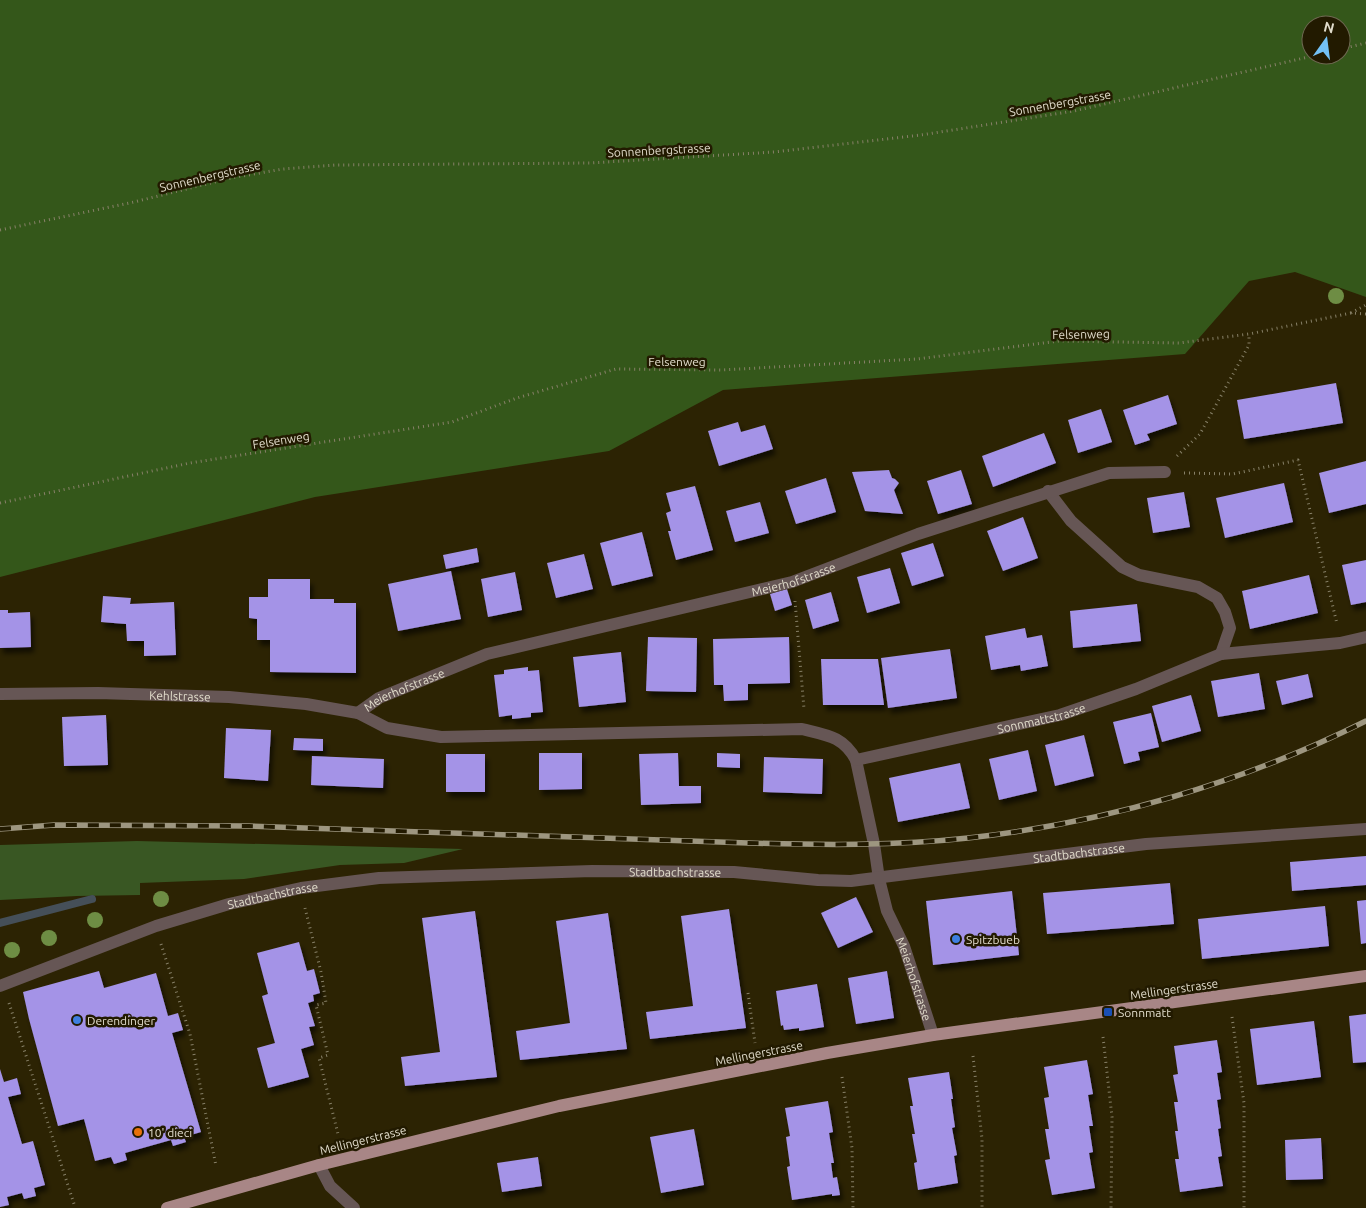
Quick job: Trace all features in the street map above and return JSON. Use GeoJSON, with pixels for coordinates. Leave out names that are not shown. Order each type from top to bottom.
{"type":"FeatureCollection","features":[{"type":"Feature","properties":{"kind":"main road","name":"Mellingerstrasse"},"geometry":{"type":"LineString","coordinates":[[169,1208],[319,1165],[558,1106],[827,1053],[933,1035],[1366,976]]}},
{"type":"Feature","properties":{"kind":"street","name":"Meierhofstrasse"},"geometry":{"type":"LineString","coordinates":[[933,1035],[904,946],[887,911],[856,760],[850,749],[834,737],[802,729],[441,737],[387,728],[358,713],[379,698],[487,654],[792,582],[918,534],[1109,473],[1165,472]]}},
{"type":"Feature","properties":{"kind":"street"},"geometry":{"type":"LineString","coordinates":[[1048,491],[1071,521],[1122,567],[1139,575],[1198,587],[1218,598],[1230,628],[1221,654]]}},
{"type":"Feature","properties":{"kind":"street","name":"Sonnmattstrasse"},"geometry":{"type":"LineString","coordinates":[[856,760],[1060,715],[1136,689],[1221,654],[1340,643],[1366,637]]}},
{"type":"Feature","properties":{"kind":"street","name":"Kehlstrasse"},"geometry":{"type":"LineString","coordinates":[[0,694],[98,693],[229,697],[306,704],[358,713]]}},
{"type":"Feature","properties":{"kind":"street","name":"Stadtbachstrasse"},"geometry":{"type":"LineString","coordinates":[[2,985],[156,926],[229,904],[300,888],[380,878],[602,871],[734,872],[850,881],[879,879],[1146,844],[1366,829]]}},
{"type":"Feature","properties":{"kind":"street"},"geometry":{"type":"LineString","coordinates":[[319,1165],[330,1186],[354,1208]]}},
{"type":"Feature","properties":{"kind":"path"},"geometry":{"type":"LineString","coordinates":[[1351,46],[1366,42]]}},
{"type":"Feature","properties":{"kind":"path","name":"Sonnenbergstrasse"},"geometry":{"type":"LineString","coordinates":[[0,230],[134,202],[230,178],[283,169],[335,164],[609,162],[774,152],[921,135],[1074,110],[1301,59]]}},
{"type":"Feature","properties":{"kind":"path"},"geometry":{"type":"LineString","coordinates":[[1351,313],[1366,305]]}},
{"type":"Feature","properties":{"kind":"path","name":"Felsenweg"},"geometry":{"type":"LineString","coordinates":[[0,503],[190,463],[452,422],[517,398],[616,369],[722,370],[897,360],[1059,341],[1179,343],[1249,334],[1351,313],[1366,314]]}},
{"type":"Feature","properties":{"kind":"path"},"geometry":{"type":"LineString","coordinates":[[1249,334],[1248,345],[1200,434],[1169,464],[1165,472],[1233,474],[1298,460],[1340,643]]}},
{"type":"Feature","properties":{"kind":"path"},"geometry":{"type":"LineString","coordinates":[[792,582],[804,714],[802,729]]}},
{"type":"Feature","properties":{"kind":"path"},"geometry":{"type":"LineString","coordinates":[[156,926],[190,1034],[216,1166]]}},
{"type":"Feature","properties":{"kind":"path"},"geometry":{"type":"LineString","coordinates":[[310,927],[326,1003],[316,1005],[328,1055],[319,1058],[338,1134]]}},
{"type":"Feature","properties":{"kind":"path"},"geometry":{"type":"LineString","coordinates":[[2,985],[75,1207]]}},
{"type":"Feature","properties":{"kind":"path"},"geometry":{"type":"LineString","coordinates":[[748,993],[756,1044]]}},
{"type":"Feature","properties":{"kind":"path"},"geometry":{"type":"LineString","coordinates":[[1232,1017],[1244,1103],[1244,1208]]}},
{"type":"Feature","properties":{"kind":"path"},"geometry":{"type":"LineString","coordinates":[[1103,1037],[1112,1117],[1111,1208]]}},
{"type":"Feature","properties":{"kind":"path"},"geometry":{"type":"LineString","coordinates":[[973,1056],[982,1139],[982,1208]]}},
{"type":"Feature","properties":{"kind":"path"},"geometry":{"type":"LineString","coordinates":[[842,1077],[852,1148],[853,1208]]}},
{"type":"Feature","properties":{"kind":"green space"},"geometry":{"type":"Polygon","coordinates":[[[0,0],[1366,0],[1366,297],[1295,272],[1249,281],[1185,354],[723,390],[609,451],[315,497],[0,577],[0,0]]]}},
{"type":"Feature","properties":{"kind":"green space"},"geometry":{"type":"Polygon","coordinates":[[[137,841],[463,849],[404,863],[340,865],[244,879],[140,883],[140,895],[0,900],[0,845],[137,841]]]}},
{"type":"Feature","properties":{"kind":"building"},"geometry":{"type":"Polygon","coordinates":[[[1336,383],[1343,423],[1244,439],[1237,400],[1336,383]]]}},
{"type":"Feature","properties":{"kind":"building"},"geometry":{"type":"Polygon","coordinates":[[[1168,395],[1177,424],[1147,434],[1150,440],[1135,445],[1123,410],[1168,395]]]}},
{"type":"Feature","properties":{"kind":"building"},"geometry":{"type":"Polygon","coordinates":[[[1101,409],[1112,442],[1078,453],[1068,420],[1101,409]]]}},
{"type":"Feature","properties":{"kind":"building"},"geometry":{"type":"Polygon","coordinates":[[[738,422],[741,432],[765,425],[773,449],[719,466],[708,431],[738,422]]]}},
{"type":"Feature","properties":{"kind":"building"},"geometry":{"type":"Polygon","coordinates":[[[1044,433],[1056,463],[993,487],[982,456],[1044,433]]]}},
{"type":"Feature","properties":{"kind":"building"},"geometry":{"type":"Polygon","coordinates":[[[1366,461],[1366,504],[1329,513],[1319,473],[1366,461]]]}},
{"type":"Feature","properties":{"kind":"building"},"geometry":{"type":"Polygon","coordinates":[[[889,470],[892,478],[899,483],[894,490],[903,514],[865,511],[852,472],[889,470]]]}},
{"type":"Feature","properties":{"kind":"building"},"geometry":{"type":"Polygon","coordinates":[[[961,470],[972,504],[938,514],[927,481],[961,470]]]}},
{"type":"Feature","properties":{"kind":"building"},"geometry":{"type":"Polygon","coordinates":[[[826,478],[836,512],[796,524],[785,491],[826,478]]]}},
{"type":"Feature","properties":{"kind":"building"},"geometry":{"type":"Polygon","coordinates":[[[1284,483],[1293,522],[1225,538],[1216,498],[1284,483]]]}},
{"type":"Feature","properties":{"kind":"building"},"geometry":{"type":"Polygon","coordinates":[[[695,486],[713,550],[676,560],[668,531],[671,531],[666,513],[671,511],[666,493],[695,486]]]}},
{"type":"Feature","properties":{"kind":"building"},"geometry":{"type":"Polygon","coordinates":[[[1184,492],[1190,527],[1153,533],[1147,498],[1184,492]]]}},
{"type":"Feature","properties":{"kind":"building"},"geometry":{"type":"Polygon","coordinates":[[[760,502],[769,533],[735,542],[726,511],[760,502]]]}},
{"type":"Feature","properties":{"kind":"building"},"geometry":{"type":"Polygon","coordinates":[[[1023,517],[1038,558],[1003,571],[987,531],[1023,517]]]}},
{"type":"Feature","properties":{"kind":"building"},"geometry":{"type":"Polygon","coordinates":[[[642,532],[653,576],[612,586],[600,543],[642,532]]]}},
{"type":"Feature","properties":{"kind":"building"},"geometry":{"type":"Polygon","coordinates":[[[933,543],[944,576],[912,586],[901,553],[933,543]]]}},
{"type":"Feature","properties":{"kind":"building"},"geometry":{"type":"Polygon","coordinates":[[[477,548],[479,562],[446,569],[443,555],[477,548]]]}},
{"type":"Feature","properties":{"kind":"building"},"geometry":{"type":"Polygon","coordinates":[[[584,554],[593,589],[556,598],[547,563],[584,554]]]}},
{"type":"Feature","properties":{"kind":"building"},"geometry":{"type":"Polygon","coordinates":[[[1366,560],[1366,602],[1351,605],[1342,565],[1366,560]]]}},
{"type":"Feature","properties":{"kind":"building"},"geometry":{"type":"Polygon","coordinates":[[[890,568],[900,603],[867,613],[857,577],[890,568]]]}},
{"type":"Feature","properties":{"kind":"building"},"geometry":{"type":"Polygon","coordinates":[[[451,571],[461,619],[398,631],[388,584],[451,571]]]}},
{"type":"Feature","properties":{"kind":"building"},"geometry":{"type":"Polygon","coordinates":[[[515,572],[522,610],[488,617],[481,579],[515,572]]]}},
{"type":"Feature","properties":{"kind":"building"},"geometry":{"type":"Polygon","coordinates":[[[1309,575],[1318,613],[1250,629],[1242,591],[1309,575]]]}},
{"type":"Feature","properties":{"kind":"building"},"geometry":{"type":"Polygon","coordinates":[[[268,579],[310,579],[310,599],[334,599],[334,603],[356,603],[356,673],[270,672],[270,640],[257,640],[257,619],[249,618],[249,597],[268,597],[268,579]]]}},
{"type":"Feature","properties":{"kind":"building"},"geometry":{"type":"Polygon","coordinates":[[[787,589],[792,605],[775,611],[770,594],[787,589]]]}},
{"type":"Feature","properties":{"kind":"building"},"geometry":{"type":"Polygon","coordinates":[[[831,592],[839,621],[813,629],[805,600],[831,592]]]}},
{"type":"Feature","properties":{"kind":"building"},"geometry":{"type":"Polygon","coordinates":[[[103,596],[131,598],[130,604],[174,602],[176,655],[144,656],[144,641],[127,641],[126,624],[101,622],[103,596]]]}},
{"type":"Feature","properties":{"kind":"building"},"geometry":{"type":"Polygon","coordinates":[[[1137,604],[1141,641],[1073,648],[1070,611],[1137,604]]]}},
{"type":"Feature","properties":{"kind":"building"},"geometry":{"type":"Polygon","coordinates":[[[0,610],[8,610],[8,613],[30,612],[31,647],[0,648],[0,610]]]}},
{"type":"Feature","properties":{"kind":"building"},"geometry":{"type":"Polygon","coordinates":[[[1025,628],[1027,638],[1042,635],[1048,666],[1021,671],[1020,665],[991,670],[985,636],[1025,628]]]}},
{"type":"Feature","properties":{"kind":"building"},"geometry":{"type":"Polygon","coordinates":[[[648,637],[697,638],[696,692],[646,691],[648,637]]]}},
{"type":"Feature","properties":{"kind":"building"},"geometry":{"type":"Polygon","coordinates":[[[789,637],[790,683],[748,684],[748,700],[724,701],[723,685],[714,685],[713,639],[789,637]]]}},
{"type":"Feature","properties":{"kind":"building"},"geometry":{"type":"Polygon","coordinates":[[[950,649],[957,698],[888,708],[881,658],[950,649]]]}},
{"type":"Feature","properties":{"kind":"building"},"geometry":{"type":"Polygon","coordinates":[[[621,652],[626,702],[579,707],[573,657],[621,652]]]}},
{"type":"Feature","properties":{"kind":"building"},"geometry":{"type":"Polygon","coordinates":[[[821,659],[878,659],[884,705],[823,705],[821,659]]]}},
{"type":"Feature","properties":{"kind":"building"},"geometry":{"type":"Polygon","coordinates":[[[528,667],[528,671],[539,670],[543,712],[531,713],[531,717],[512,719],[512,715],[499,717],[494,675],[504,674],[504,670],[528,667]]]}},
{"type":"Feature","properties":{"kind":"building"},"geometry":{"type":"Polygon","coordinates":[[[1259,673],[1265,709],[1218,717],[1211,681],[1259,673]]]}},
{"type":"Feature","properties":{"kind":"building"},"geometry":{"type":"Polygon","coordinates":[[[1308,674],[1313,697],[1282,705],[1276,681],[1308,674]]]}},
{"type":"Feature","properties":{"kind":"building"},"geometry":{"type":"Polygon","coordinates":[[[1191,695],[1201,731],[1162,742],[1152,706],[1191,695]]]}},
{"type":"Feature","properties":{"kind":"building"},"geometry":{"type":"Polygon","coordinates":[[[1151,713],[1159,747],[1138,752],[1140,760],[1124,764],[1113,722],[1151,713]]]}},
{"type":"Feature","properties":{"kind":"building"},"geometry":{"type":"Polygon","coordinates":[[[106,715],[108,765],[64,766],[62,717],[106,715]]]}},
{"type":"Feature","properties":{"kind":"building"},"geometry":{"type":"Polygon","coordinates":[[[226,728],[271,730],[268,781],[224,778],[226,728]]]}},
{"type":"Feature","properties":{"kind":"building"},"geometry":{"type":"Polygon","coordinates":[[[1084,735],[1094,776],[1055,786],[1045,745],[1084,735]]]}},
{"type":"Feature","properties":{"kind":"building"},"geometry":{"type":"Polygon","coordinates":[[[294,738],[323,739],[323,751],[293,750],[294,738]]]}},
{"type":"Feature","properties":{"kind":"building"},"geometry":{"type":"Polygon","coordinates":[[[1028,750],[1037,791],[999,800],[989,759],[1028,750]]]}},
{"type":"Feature","properties":{"kind":"building"},"geometry":{"type":"Polygon","coordinates":[[[539,753],[582,753],[582,789],[539,790],[539,753]]]}},
{"type":"Feature","properties":{"kind":"building"},"geometry":{"type":"Polygon","coordinates":[[[678,753],[679,786],[701,786],[701,803],[641,805],[639,754],[678,753]]]}},
{"type":"Feature","properties":{"kind":"building"},"geometry":{"type":"Polygon","coordinates":[[[717,753],[740,754],[740,768],[717,767],[717,753]]]}},
{"type":"Feature","properties":{"kind":"building"},"geometry":{"type":"Polygon","coordinates":[[[446,754],[485,754],[485,792],[446,792],[446,754]]]}},
{"type":"Feature","properties":{"kind":"building"},"geometry":{"type":"Polygon","coordinates":[[[312,756],[384,759],[383,788],[311,785],[312,756]]]}},
{"type":"Feature","properties":{"kind":"building"},"geometry":{"type":"Polygon","coordinates":[[[764,757],[823,759],[822,794],[763,792],[764,757]]]}},
{"type":"Feature","properties":{"kind":"building"},"geometry":{"type":"Polygon","coordinates":[[[960,763],[970,808],[898,822],[889,778],[960,763]]]}},
{"type":"Feature","properties":{"kind":"building"},"geometry":{"type":"Polygon","coordinates":[[[1366,856],[1366,885],[1292,891],[1290,862],[1366,856]]]}},
{"type":"Feature","properties":{"kind":"building"},"geometry":{"type":"Polygon","coordinates":[[[1170,883],[1174,924],[1047,934],[1043,893],[1170,883]]]}},
{"type":"Feature","properties":{"kind":"building"},"geometry":{"type":"Polygon","coordinates":[[[1012,891],[1019,955],[933,965],[926,901],[1012,891]]]}},
{"type":"Feature","properties":{"kind":"building"},"geometry":{"type":"Polygon","coordinates":[[[856,897],[873,932],[838,948],[821,913],[856,897]]]}},
{"type":"Feature","properties":{"kind":"building"},"geometry":{"type":"Polygon","coordinates":[[[1366,900],[1366,943],[1361,944],[1357,901],[1366,900]]]}},
{"type":"Feature","properties":{"kind":"building"},"geometry":{"type":"Polygon","coordinates":[[[1325,906],[1329,946],[1202,959],[1198,919],[1325,906]]]}},
{"type":"Feature","properties":{"kind":"building"},"geometry":{"type":"Polygon","coordinates":[[[729,909],[746,1028],[650,1039],[646,1012],[693,1006],[681,916],[729,909]]]}},
{"type":"Feature","properties":{"kind":"building"},"geometry":{"type":"Polygon","coordinates":[[[475,911],[497,1077],[405,1086],[401,1057],[440,1052],[422,918],[475,911]]]}},
{"type":"Feature","properties":{"kind":"building"},"geometry":{"type":"Polygon","coordinates":[[[608,913],[627,1049],[520,1060],[516,1031],[570,1023],[556,921],[608,913]]]}},
{"type":"Feature","properties":{"kind":"building"},"geometry":{"type":"Polygon","coordinates":[[[299,942],[307,971],[314,969],[320,993],[313,995],[314,1001],[308,1003],[315,1026],[309,1027],[314,1045],[301,1049],[309,1077],[268,1088],[257,1048],[275,1043],[262,996],[268,994],[257,953],[299,942]]]}},
{"type":"Feature","properties":{"kind":"building"},"geometry":{"type":"Polygon","coordinates":[[[99,971],[104,988],[156,973],[168,1016],[178,1013],[183,1030],[172,1033],[201,1132],[184,1137],[186,1142],[173,1146],[171,1140],[125,1153],[127,1160],[114,1164],[111,1157],[95,1161],[84,1119],[58,1126],[23,992],[99,971]]]}},
{"type":"Feature","properties":{"kind":"building"},"geometry":{"type":"Polygon","coordinates":[[[887,971],[894,1018],[856,1024],[848,978],[887,971]]]}},
{"type":"Feature","properties":{"kind":"building"},"geometry":{"type":"Polygon","coordinates":[[[817,984],[824,1027],[799,1031],[799,1028],[784,1030],[783,1025],[781,1026],[776,991],[817,984]]]}},
{"type":"Feature","properties":{"kind":"building"},"geometry":{"type":"Polygon","coordinates":[[[1366,1014],[1366,1062],[1353,1063],[1349,1016],[1366,1014]]]}},
{"type":"Feature","properties":{"kind":"building"},"geometry":{"type":"Polygon","coordinates":[[[1314,1021],[1321,1077],[1257,1085],[1250,1029],[1314,1021]]]}},
{"type":"Feature","properties":{"kind":"building"},"geometry":{"type":"Polygon","coordinates":[[[1217,1040],[1222,1072],[1217,1073],[1221,1099],[1217,1100],[1221,1128],[1218,1129],[1222,1156],[1218,1157],[1223,1186],[1180,1192],[1175,1159],[1179,1159],[1175,1131],[1178,1131],[1174,1102],[1178,1102],[1173,1075],[1178,1074],[1174,1046],[1217,1040]]]}},
{"type":"Feature","properties":{"kind":"building"},"geometry":{"type":"Polygon","coordinates":[[[1087,1060],[1093,1094],[1088,1095],[1093,1126],[1089,1126],[1093,1152],[1089,1153],[1095,1188],[1052,1195],[1045,1160],[1050,1159],[1045,1129],[1049,1129],[1044,1098],[1049,1097],[1044,1067],[1087,1060]]]}},
{"type":"Feature","properties":{"kind":"building"},"geometry":{"type":"Polygon","coordinates":[[[0,1069],[4,1082],[17,1078],[21,1094],[8,1097],[22,1144],[33,1141],[45,1185],[34,1188],[36,1196],[24,1199],[22,1193],[7,1197],[9,1205],[0,1207],[0,1069]]]}},
{"type":"Feature","properties":{"kind":"building"},"geometry":{"type":"Polygon","coordinates":[[[949,1072],[955,1127],[952,1128],[957,1155],[954,1156],[958,1183],[918,1190],[914,1163],[917,1162],[912,1134],[915,1134],[910,1106],[913,1106],[908,1078],[949,1072]]]}},
{"type":"Feature","properties":{"kind":"building"},"geometry":{"type":"Polygon","coordinates":[[[828,1101],[833,1132],[829,1133],[834,1163],[831,1163],[833,1178],[837,1177],[840,1195],[832,1196],[832,1194],[792,1200],[787,1167],[790,1166],[786,1137],[790,1136],[785,1108],[828,1101]]]}},
{"type":"Feature","properties":{"kind":"building"},"geometry":{"type":"Polygon","coordinates":[[[694,1129],[704,1185],[661,1193],[650,1137],[694,1129]]]}},
{"type":"Feature","properties":{"kind":"building"},"geometry":{"type":"Polygon","coordinates":[[[1321,1138],[1323,1179],[1286,1180],[1285,1140],[1321,1138]]]}},
{"type":"Feature","properties":{"kind":"building"},"geometry":{"type":"Polygon","coordinates":[[[538,1157],[542,1186],[502,1192],[497,1163],[538,1157]]]}},
{"type":"Feature","properties":{"kind":"waterway"},"geometry":{"type":"LineString","coordinates":[[0,923],[92,899]]}},
{"type":"Feature","properties":{"kind":"railway"},"geometry":{"type":"LineString","coordinates":[[0,829],[54,825],[249,826],[775,844],[941,841],[1071,822],[1172,797],[1271,763],[1366,721]]}},
{"type":"Feature","properties":{"kind":"place","name":"Spitzbueb"},"geometry":{"type":"Point","coordinates":[956,939]}},
{"type":"Feature","properties":{"kind":"place","name":"Sonnmatt"},"geometry":{"type":"Point","coordinates":[1108,1012]}},
{"type":"Feature","properties":{"kind":"place","name":"Derendinger"},"geometry":{"type":"Point","coordinates":[77,1020]}},
{"type":"Feature","properties":{"kind":"place","name":"10' dieci"},"geometry":{"type":"Point","coordinates":[138,1132]}}]}
